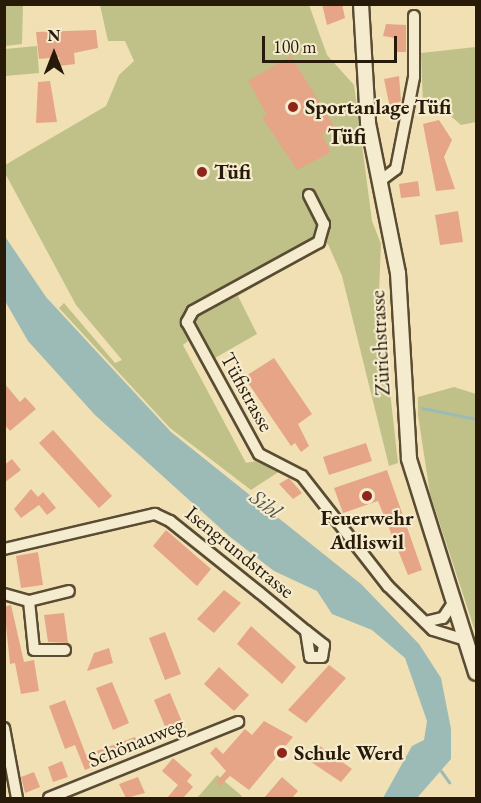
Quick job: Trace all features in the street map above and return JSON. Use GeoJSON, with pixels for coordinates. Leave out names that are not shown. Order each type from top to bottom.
{"type":"FeatureCollection","features":[{"type":"Feature","properties":{"kind":"main road","name":"Zürichstrasse"},"geometry":{"type":"LineString","coordinates":[[361,4],[363,80],[398,273],[409,459],[477,673]]}},
{"type":"Feature","properties":{"kind":"street"},"geometry":{"type":"LineString","coordinates":[[380,181],[396,169],[414,77],[414,16]]}},
{"type":"Feature","properties":{"kind":"street","name":"Tüfistrasse"},"geometry":{"type":"LineString","coordinates":[[309,195],[324,224],[319,242],[193,311],[187,322],[259,454],[302,476],[361,554],[425,622],[440,635],[465,640]]}},
{"type":"Feature","properties":{"kind":"street","name":"Isengrundstrasse"},"geometry":{"type":"LineString","coordinates":[[4,549],[155,514],[306,631]]}},
{"type":"Feature","properties":{"kind":"street"},"geometry":{"type":"LineString","coordinates":[[4,594],[29,600],[69,591]]}},
{"type":"Feature","properties":{"kind":"street"},"geometry":{"type":"LineString","coordinates":[[29,600],[34,650],[65,650]]}},
{"type":"Feature","properties":{"kind":"street"},"geometry":{"type":"LineString","coordinates":[[425,622],[443,618],[453,603]]}},
{"type":"Feature","properties":{"kind":"street","name":"Schönauweg"},"geometry":{"type":"LineString","coordinates":[[48,798],[238,722]]}},
{"type":"Feature","properties":{"kind":"street"},"geometry":{"type":"LineString","coordinates":[[4,728],[17,798]]}},
{"type":"Feature","properties":{"kind":"green space"},"geometry":{"type":"Polygon","coordinates":[[[5,4],[23,5],[22,44],[5,46],[5,4]]]}},
{"type":"Feature","properties":{"kind":"green space"},"geometry":{"type":"Polygon","coordinates":[[[100,5],[309,5],[327,55],[354,85],[372,221],[381,244],[379,293],[398,463],[389,466],[342,276],[328,244],[238,296],[257,334],[215,358],[195,322],[182,328],[188,341],[183,345],[246,463],[256,461],[280,471],[251,490],[170,428],[59,308],[64,303],[115,363],[122,360],[76,305],[5,173],[5,165],[106,106],[119,75],[134,61],[125,41],[108,41],[100,5]]]}},
{"type":"Feature","properties":{"kind":"green space"},"geometry":{"type":"Polygon","coordinates":[[[37,46],[39,73],[5,76],[5,49],[37,46]]]}},
{"type":"Feature","properties":{"kind":"green space"},"geometry":{"type":"Polygon","coordinates":[[[476,47],[476,122],[461,125],[445,111],[423,105],[421,53],[476,47]]]}},
{"type":"Feature","properties":{"kind":"green space"},"geometry":{"type":"Polygon","coordinates":[[[454,387],[476,394],[476,634],[430,494],[418,415],[418,397],[454,387]]]}},
{"type":"Feature","properties":{"kind":"green space"},"geometry":{"type":"Polygon","coordinates":[[[217,775],[242,796],[240,798],[197,798],[217,775]]]}},
{"type":"Feature","properties":{"kind":"water"},"geometry":{"type":"Polygon","coordinates":[[[4,235],[46,297],[171,432],[361,584],[419,644],[441,678],[451,729],[451,759],[417,798],[383,798],[412,746],[424,740],[427,721],[405,658],[372,630],[332,614],[317,591],[274,571],[229,536],[95,415],[28,341],[5,301],[4,235]]]}},
{"type":"Feature","properties":{"kind":"building"},"geometry":{"type":"Polygon","coordinates":[[[322,4],[342,4],[345,18],[327,25],[322,4]]]}},
{"type":"Feature","properties":{"kind":"building"},"geometry":{"type":"Polygon","coordinates":[[[386,24],[406,25],[406,52],[395,52],[395,38],[383,36],[386,24]]]}},
{"type":"Feature","properties":{"kind":"building"},"geometry":{"type":"Polygon","coordinates":[[[96,30],[98,48],[74,53],[75,64],[60,66],[59,57],[39,59],[36,32],[96,30]]]}},
{"type":"Feature","properties":{"kind":"building","name":"Sportanlage Tüfi"},"geometry":{"type":"Polygon","coordinates":[[[291,56],[335,128],[322,135],[331,152],[297,170],[262,117],[267,115],[248,81],[291,56]]]}},
{"type":"Feature","properties":{"kind":"building"},"geometry":{"type":"Polygon","coordinates":[[[399,76],[401,101],[390,108],[384,79],[399,76]]]}},
{"type":"Feature","properties":{"kind":"building"},"geometry":{"type":"Polygon","coordinates":[[[50,81],[57,122],[36,123],[38,82],[50,81]]]}},
{"type":"Feature","properties":{"kind":"building"},"geometry":{"type":"Polygon","coordinates":[[[439,120],[452,140],[444,157],[455,189],[436,191],[423,124],[439,120]]]}},
{"type":"Feature","properties":{"kind":"building"},"geometry":{"type":"Polygon","coordinates":[[[418,181],[420,196],[401,198],[399,184],[418,181]]]}},
{"type":"Feature","properties":{"kind":"building"},"geometry":{"type":"Polygon","coordinates":[[[458,211],[463,242],[440,245],[435,215],[458,211]]]}},
{"type":"Feature","properties":{"kind":"building"},"geometry":{"type":"Polygon","coordinates":[[[274,358],[312,414],[298,424],[309,446],[301,452],[295,443],[291,446],[244,377],[274,358]]]}},
{"type":"Feature","properties":{"kind":"building"},"geometry":{"type":"Polygon","coordinates":[[[4,383],[20,402],[25,397],[36,409],[10,431],[4,424],[4,383]]]}},
{"type":"Feature","properties":{"kind":"building"},"geometry":{"type":"Polygon","coordinates":[[[53,430],[112,496],[99,508],[39,443],[53,430]]]}},
{"type":"Feature","properties":{"kind":"building"},"geometry":{"type":"Polygon","coordinates":[[[366,443],[372,461],[329,475],[323,457],[366,443]]]}},
{"type":"Feature","properties":{"kind":"building"},"geometry":{"type":"Polygon","coordinates":[[[12,459],[21,470],[4,483],[4,465],[12,459]]]}},
{"type":"Feature","properties":{"kind":"building","name":"Feuerwehr Adliswil"},"geometry":{"type":"Polygon","coordinates":[[[387,470],[422,570],[408,575],[378,501],[343,513],[334,488],[387,470]]]}},
{"type":"Feature","properties":{"kind":"building"},"geometry":{"type":"Polygon","coordinates":[[[289,478],[302,493],[293,499],[279,484],[289,478]]]}},
{"type":"Feature","properties":{"kind":"building"},"geometry":{"type":"Polygon","coordinates":[[[31,489],[38,497],[43,492],[56,508],[47,515],[39,505],[21,518],[14,509],[31,489]]]}},
{"type":"Feature","properties":{"kind":"building"},"geometry":{"type":"Polygon","coordinates":[[[166,530],[211,569],[197,586],[153,546],[166,530]]]}},
{"type":"Feature","properties":{"kind":"building"},"geometry":{"type":"Polygon","coordinates":[[[38,552],[43,585],[21,588],[16,556],[38,552]]]}},
{"type":"Feature","properties":{"kind":"building"},"geometry":{"type":"Polygon","coordinates":[[[224,590],[241,603],[214,633],[197,619],[224,590]]]}},
{"type":"Feature","properties":{"kind":"building"},"geometry":{"type":"Polygon","coordinates":[[[11,605],[24,662],[34,660],[39,691],[21,694],[15,663],[10,664],[4,607],[11,605]]]}},
{"type":"Feature","properties":{"kind":"building"},"geometry":{"type":"Polygon","coordinates":[[[64,613],[68,643],[48,642],[44,615],[64,613]]]}},
{"type":"Feature","properties":{"kind":"building"},"geometry":{"type":"Polygon","coordinates":[[[251,626],[296,667],[282,684],[237,644],[251,626]]]}},
{"type":"Feature","properties":{"kind":"building"},"geometry":{"type":"Polygon","coordinates":[[[165,632],[181,674],[165,680],[149,638],[165,632]]]}},
{"type":"Feature","properties":{"kind":"building"},"geometry":{"type":"Polygon","coordinates":[[[109,648],[113,663],[87,671],[94,653],[109,648]]]}},
{"type":"Feature","properties":{"kind":"building"},"geometry":{"type":"Polygon","coordinates":[[[329,665],[346,678],[306,723],[288,710],[329,665]]]}},
{"type":"Feature","properties":{"kind":"building"},"geometry":{"type":"Polygon","coordinates":[[[219,667],[249,695],[234,711],[204,684],[219,667]]]}},
{"type":"Feature","properties":{"kind":"building"},"geometry":{"type":"Polygon","coordinates":[[[112,682],[129,723],[113,730],[96,688],[112,682]]]}},
{"type":"Feature","properties":{"kind":"building"},"geometry":{"type":"Polygon","coordinates":[[[170,693],[185,729],[169,736],[154,700],[170,693]]]}},
{"type":"Feature","properties":{"kind":"building"},"geometry":{"type":"Polygon","coordinates":[[[65,700],[86,755],[135,737],[140,748],[85,770],[75,745],[65,749],[49,706],[65,700]]]}},
{"type":"Feature","properties":{"kind":"building"},"geometry":{"type":"Polygon","coordinates":[[[264,721],[293,737],[249,790],[230,776],[220,786],[216,782],[226,771],[210,753],[216,747],[223,754],[245,729],[252,735],[264,721]]]}},
{"type":"Feature","properties":{"kind":"building"},"geometry":{"type":"Polygon","coordinates":[[[317,744],[352,769],[341,782],[305,758],[317,744]]]}},
{"type":"Feature","properties":{"kind":"building"},"geometry":{"type":"Polygon","coordinates":[[[173,758],[192,775],[187,781],[193,787],[183,798],[167,798],[178,785],[162,771],[173,758]]]}},
{"type":"Feature","properties":{"kind":"building"},"geometry":{"type":"Polygon","coordinates":[[[62,761],[68,777],[53,782],[48,767],[62,761]]]}},
{"type":"Feature","properties":{"kind":"building"},"geometry":{"type":"Polygon","coordinates":[[[34,772],[40,787],[25,793],[21,777],[34,772]]]}},
{"type":"Feature","properties":{"kind":"building"},"geometry":{"type":"Polygon","coordinates":[[[138,777],[145,793],[126,798],[119,784],[138,777]]]}},
{"type":"Feature","properties":{"kind":"building"},"geometry":{"type":"Polygon","coordinates":[[[282,777],[298,791],[292,798],[264,798],[282,777]]]}},
{"type":"Feature","properties":{"kind":"waterway"},"geometry":{"type":"LineString","coordinates":[[422,408],[476,419]]}},
{"type":"Feature","properties":{"kind":"waterway"},"geometry":{"type":"LineString","coordinates":[[441,771],[449,782]]}},
{"type":"Feature","properties":{"kind":"place","name":"Sportanlage Tüfi"},"geometry":{"type":"Point","coordinates":[293,107]}},
{"type":"Feature","properties":{"kind":"place","name":"Tüfi"},"geometry":{"type":"Point","coordinates":[202,172]}},
{"type":"Feature","properties":{"kind":"place","name":"Feuerwehr Adliswil"},"geometry":{"type":"Point","coordinates":[367,496]}},
{"type":"Feature","properties":{"kind":"place","name":"Schule Werd"},"geometry":{"type":"Point","coordinates":[282,753]}},
{"type":"Feature","properties":{"kind":"district","name":"Tüfi"},"geometry":{"type":"Point","coordinates":[347,137]}},
{"type":"Feature","properties":{"kind":"water label","name":"Sihl"},"geometry":{"type":"Point","coordinates":[266,504]}}]}
